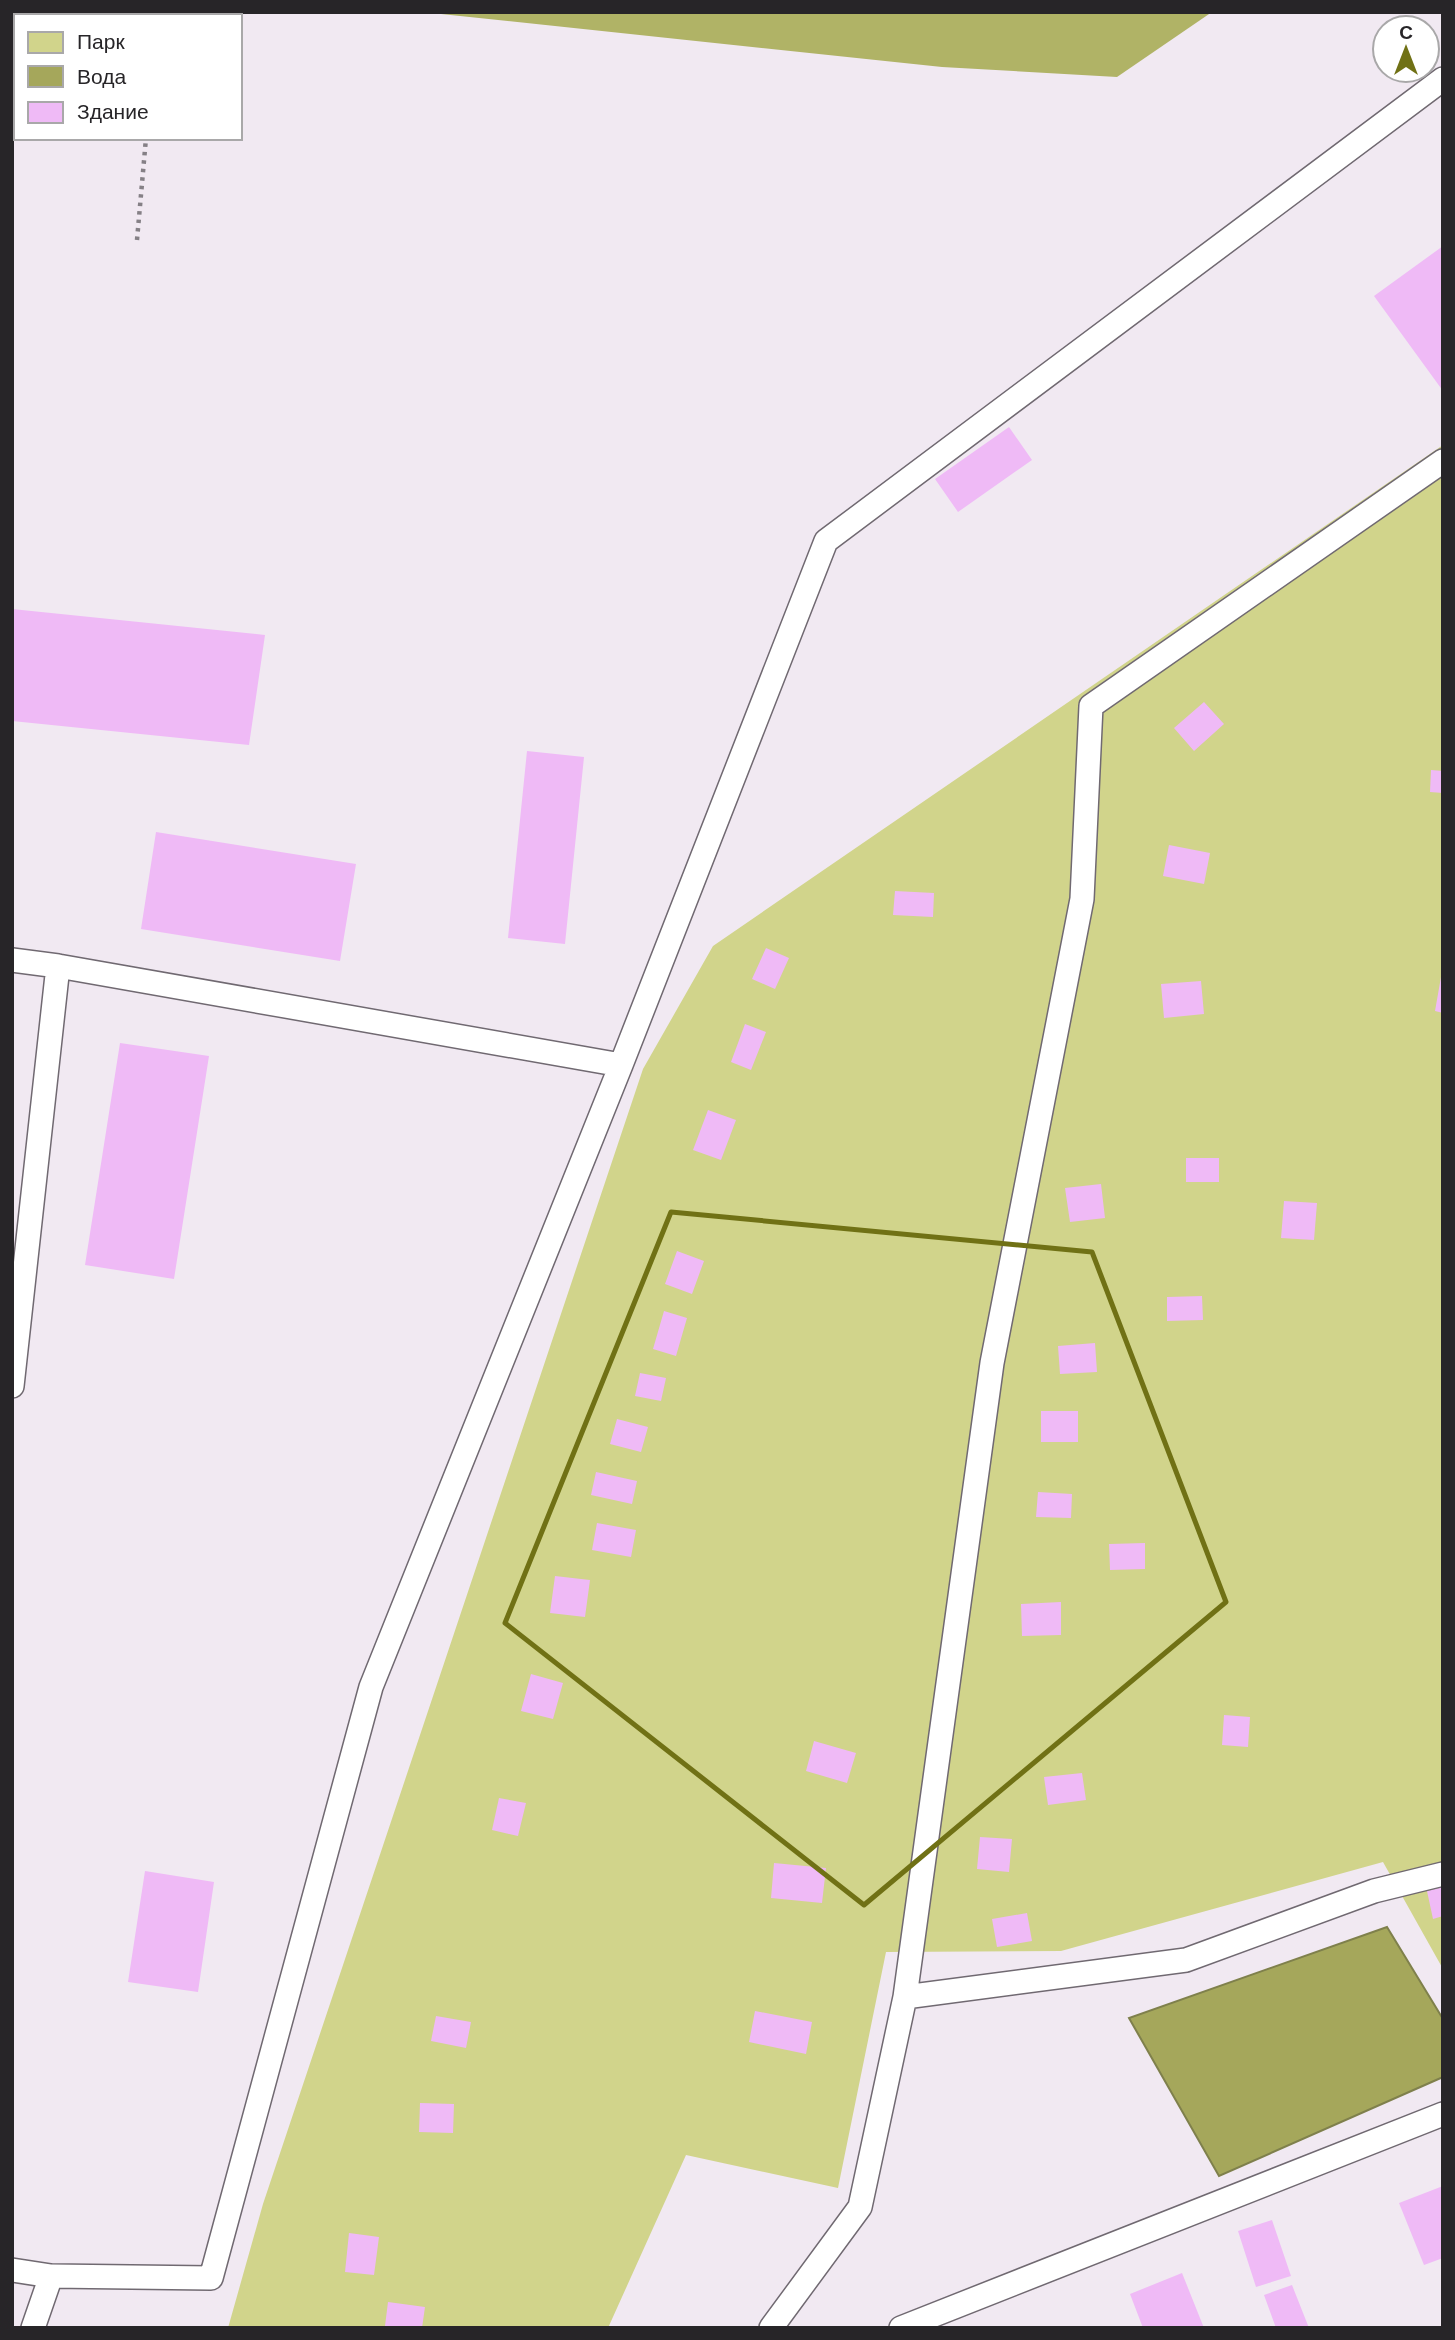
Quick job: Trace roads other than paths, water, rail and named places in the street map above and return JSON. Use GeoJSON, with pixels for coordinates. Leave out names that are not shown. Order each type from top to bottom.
{"type":"FeatureCollection","features":[{"type":"Feature","properties":{"kind":"lane"},"geometry":{"type":"LineString","coordinates":[[12,2270],[51,2276],[211,2278],[371,1687],[621,1065],[826,541],[1443,79]]}},
{"type":"Feature","properties":{"kind":"lane"},"geometry":{"type":"LineString","coordinates":[[771,2328],[860,2207],[905,1997],[992,1363],[1082,899],[1091,706],[1443,461]]}},
{"type":"Feature","properties":{"kind":"lane"},"geometry":{"type":"LineString","coordinates":[[12,960],[621,1065]]}},
{"type":"Feature","properties":{"kind":"lane"},"geometry":{"type":"LineString","coordinates":[[13,1376],[58,966]]}},
{"type":"Feature","properties":{"kind":"lane"},"geometry":{"type":"LineString","coordinates":[[905,1997],[1186,1960],[1374,1891],[1443,1874]]}},
{"type":"Feature","properties":{"kind":"lane"},"geometry":{"type":"LineString","coordinates":[[901,2328],[1443,2114]]}},
{"type":"Feature","properties":{"kind":"lane"},"geometry":{"type":"LineString","coordinates":[[33,2328],[51,2276]]}},
{"type":"Feature","properties":{"kind":"water"},"geometry":{"type":"Polygon","coordinates":[[[1387,1927],[1443,2019],[1443,2077],[1219,2176],[1129,2018],[1387,1927]]]}}]}
